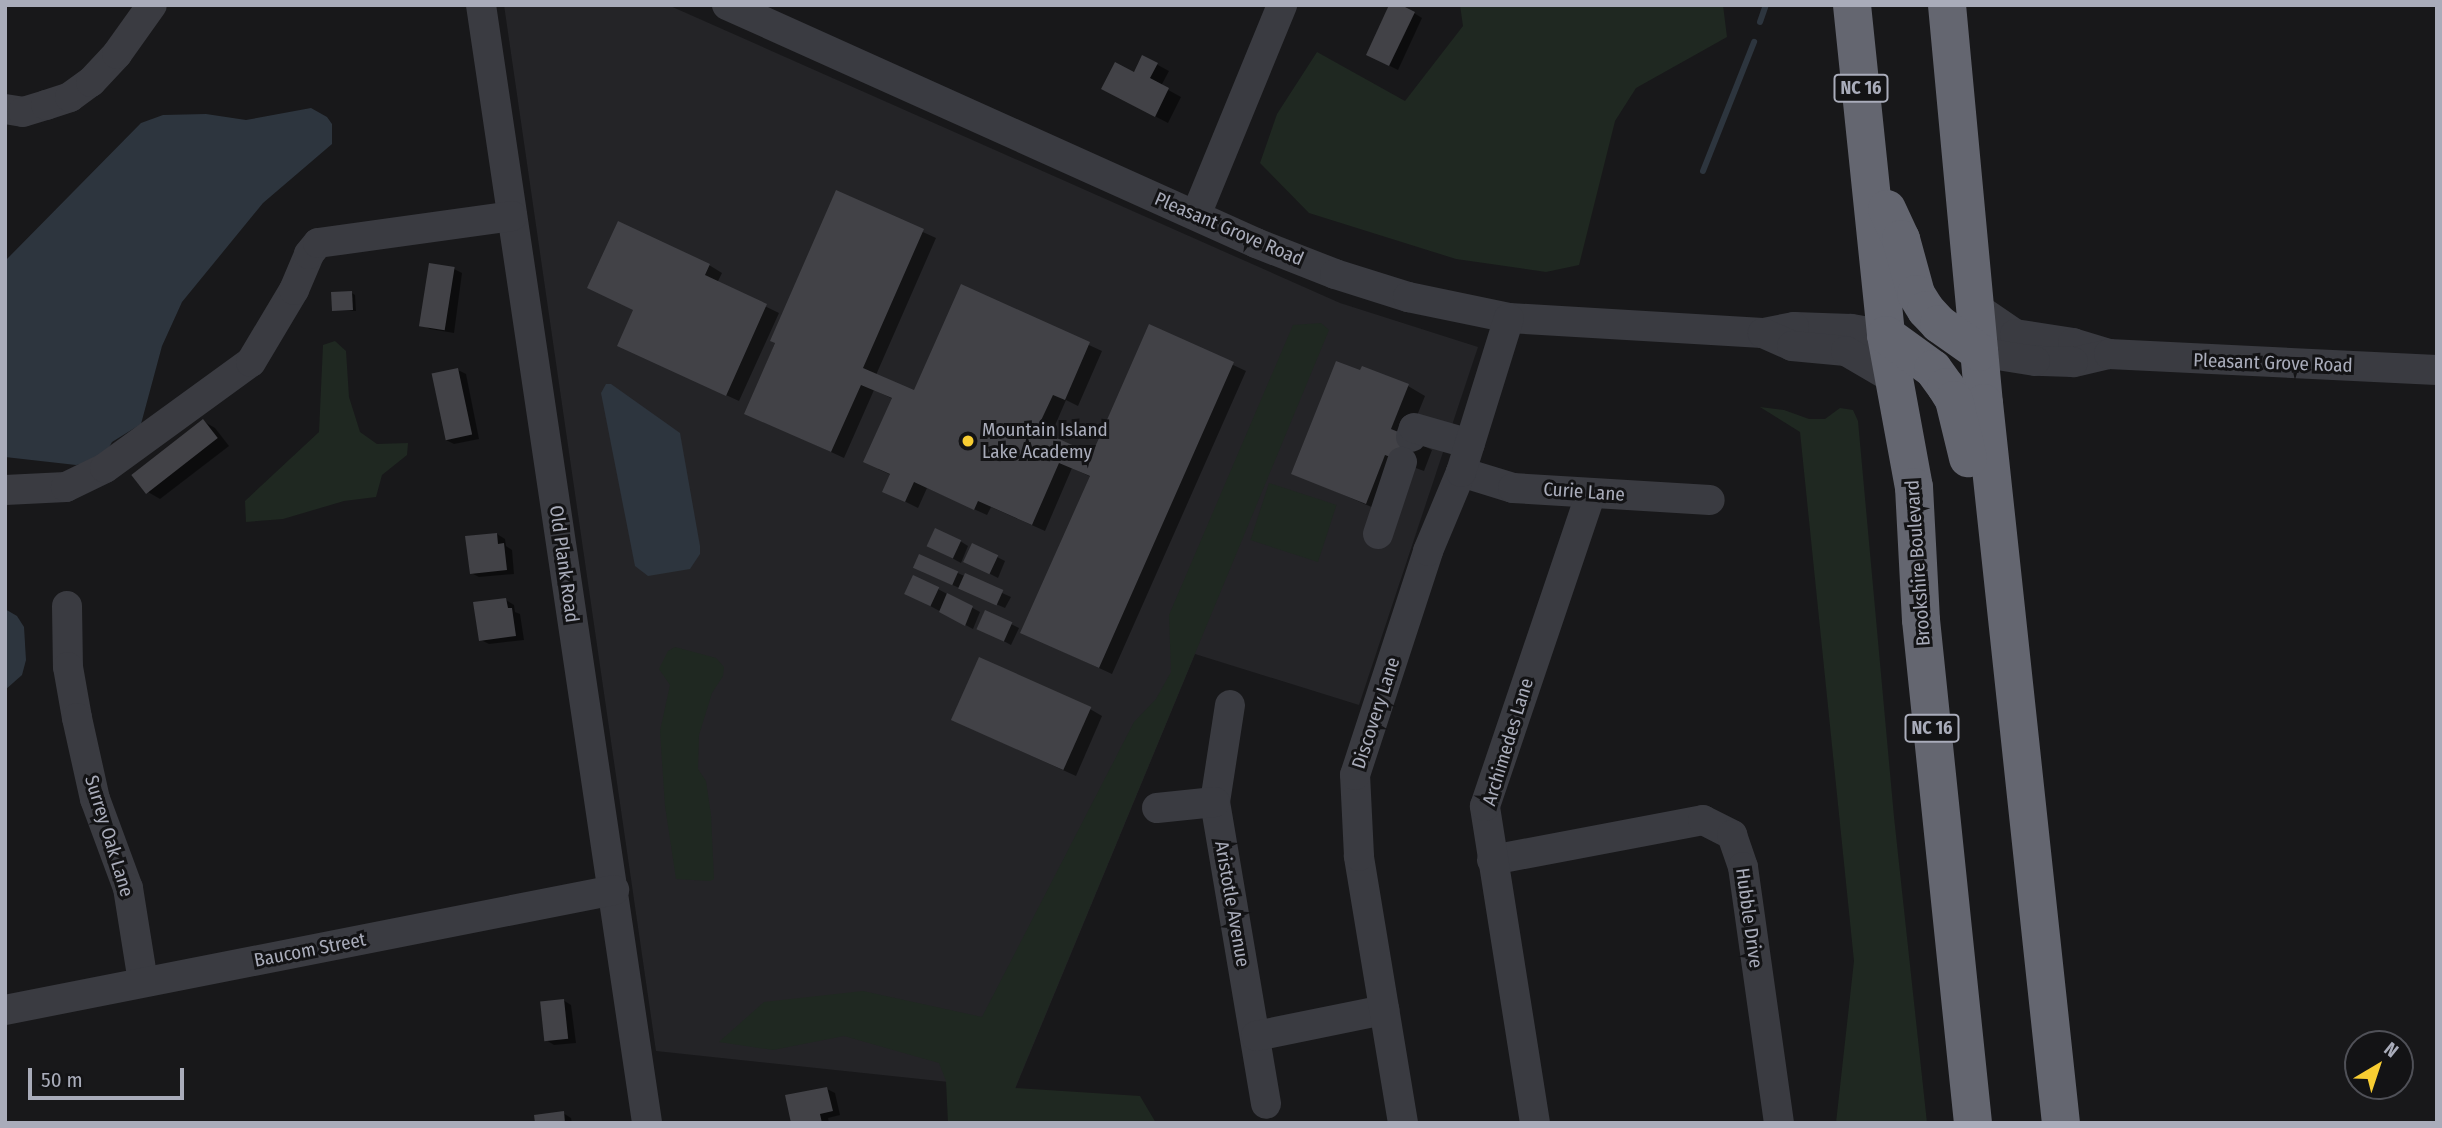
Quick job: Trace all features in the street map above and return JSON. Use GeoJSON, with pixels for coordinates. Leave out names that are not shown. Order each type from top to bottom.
{"type":"FeatureCollection","features":[{"type":"Feature","properties":{"kind":"highway","name":"Brookshire Boulevard"},"geometry":{"type":"LineString","coordinates":[[1852,5],[1886,335],[1913,487],[1921,620],[1973,1123]]}},
{"type":"Feature","properties":{"kind":"highway"},"geometry":{"type":"LineString","coordinates":[[1947,5],[1974,306],[2061,1123]]}},
{"type":"Feature","properties":{"kind":"highway"},"geometry":{"type":"LineString","coordinates":[[1869,170],[1901,239],[1916,294],[1939,324],[1979,352]]}},
{"type":"Feature","properties":{"kind":"highway"},"geometry":{"type":"LineString","coordinates":[[1886,335],[1933,369],[1954,400],[1966,453],[2000,540]]}},
{"type":"Feature","properties":{"kind":"highway"},"geometry":{"type":"LineString","coordinates":[[1943,832],[1960,853],[1976,1004],[1995,1123]]}},
{"type":"Feature","properties":{"kind":"street"},"geometry":{"type":"LineString","coordinates":[[5,109],[23,112],[70,97],[91,82],[117,54],[152,5]]}},
{"type":"Feature","properties":{"kind":"street","name":"Old Plank Road"},"geometry":{"type":"LineString","coordinates":[[481,5],[648,1123]]}},
{"type":"Feature","properties":{"kind":"street","name":"Pleasant Grove Road"},"geometry":{"type":"LineString","coordinates":[[727,5],[1196,215],[1335,274],[1408,297],[1509,318],[1763,333],[1805,328],[1851,329],[1886,335]]}},
{"type":"Feature","properties":{"kind":"street"},"geometry":{"type":"LineString","coordinates":[[1196,215],[1282,5]]}},
{"type":"Feature","properties":{"kind":"street"},"geometry":{"type":"LineString","coordinates":[[5,490],[66,487],[105,468],[251,362],[294,290],[309,254],[318,243],[512,216]]}},
{"type":"Feature","properties":{"kind":"street","name":"Pleasant Grove Road"},"geometry":{"type":"LineString","coordinates":[[1974,306],[2015,334],[2073,343],[2109,354],[2437,370]]}},
{"type":"Feature","properties":{"kind":"street","name":"Discovery Lane"},"geometry":{"type":"LineString","coordinates":[[1403,1123],[1359,856],[1355,775],[1428,551],[1465,458],[1509,318]]}},
{"type":"Feature","properties":{"kind":"street","name":"Pleasant Grove Road"},"geometry":{"type":"LineString","coordinates":[[1763,333],[1793,346],[1846,351],[1894,379]]}},
{"type":"Feature","properties":{"kind":"street","name":"Pleasant Grove Road"},"geometry":{"type":"LineString","coordinates":[[1979,352],[2035,361],[2073,362],[2109,354]]}},
{"type":"Feature","properties":{"kind":"street","name":"Curie Lane"},"geometry":{"type":"LineString","coordinates":[[1378,534],[1414,428],[1513,488],[1710,500]]}},
{"type":"Feature","properties":{"kind":"street","name":"Archimedes Lane"},"geometry":{"type":"LineString","coordinates":[[1535,1123],[1485,806],[1591,493]]}},
{"type":"Feature","properties":{"kind":"street","name":"Surrey Oak Lane"},"geometry":{"type":"LineString","coordinates":[[66,606],[68,667],[77,718],[95,799],[128,888],[143,982]]}},
{"type":"Feature","properties":{"kind":"street","name":"Aristotle Avenue"},"geometry":{"type":"LineString","coordinates":[[1230,705],[1215,802],[1266,1104]]}},
{"type":"Feature","properties":{"kind":"street"},"geometry":{"type":"LineString","coordinates":[[1157,808],[1215,802]]}},
{"type":"Feature","properties":{"kind":"street","name":"Hubble Drive"},"geometry":{"type":"LineString","coordinates":[[1492,860],[1703,820],[1732,835],[1743,867],[1779,1123]]}},
{"type":"Feature","properties":{"kind":"street","name":"Baucom Street"},"geometry":{"type":"LineString","coordinates":[[5,1010],[614,890]]}},
{"type":"Feature","properties":{"kind":"street"},"geometry":{"type":"LineString","coordinates":[[1256,1036],[1384,1010]]}},
{"type":"Feature","properties":{"kind":"shaded area"},"geometry":{"type":"Polygon","coordinates":[[[504,5],[668,5],[1340,303],[1478,347],[1359,705],[1195,654],[1015,1089],[656,1051],[504,5]]]}},
{"type":"Feature","properties":{"kind":"shaded area"},"geometry":{"type":"Polygon","coordinates":[[[1460,5],[1723,5],[1727,37],[1636,88],[1615,121],[1579,265],[1546,272],[1456,259],[1309,213],[1260,163],[1277,114],[1317,52],[1405,101],[1463,26],[1460,5]]]}},
{"type":"Feature","properties":{"kind":"shaded area"},"geometry":{"type":"Polygon","coordinates":[[[311,108],[327,117],[332,124],[332,144],[263,203],[182,302],[162,346],[141,424],[112,442],[102,460],[76,465],[5,457],[5,261],[141,123],[163,115],[206,114],[246,120],[311,108]]]}},
{"type":"Feature","properties":{"kind":"shaded area"},"geometry":{"type":"Polygon","coordinates":[[[1321,323],[1329,330],[1015,1088],[1140,1096],[1156,1123],[948,1123],[946,1081],[939,1063],[844,1036],[773,1050],[719,1042],[764,1002],[863,991],[982,1017],[1134,722],[1156,699],[1171,672],[1169,615],[1293,325],[1321,323]]]}},
{"type":"Feature","properties":{"kind":"shaded area"},"geometry":{"type":"Polygon","coordinates":[[[335,341],[346,351],[349,397],[360,432],[377,444],[408,443],[407,455],[382,475],[376,497],[344,501],[283,519],[246,522],[245,501],[319,432],[323,345],[335,341]]]}},
{"type":"Feature","properties":{"kind":"shaded area"},"geometry":{"type":"Polygon","coordinates":[[[606,384],[611,384],[680,433],[700,546],[700,554],[690,569],[648,576],[635,566],[601,393],[606,384]]]}},
{"type":"Feature","properties":{"kind":"shaded area"},"geometry":{"type":"Polygon","coordinates":[[[1760,407],[1784,410],[1809,419],[1825,419],[1840,408],[1853,410],[1858,421],[1894,817],[1927,1123],[1836,1123],[1854,961],[1800,432],[1760,407]]]}},
{"type":"Feature","properties":{"kind":"shaded area"},"geometry":{"type":"Polygon","coordinates":[[[1269,483],[1337,505],[1318,562],[1250,540],[1269,483]]]}},
{"type":"Feature","properties":{"kind":"shaded area"},"geometry":{"type":"Polygon","coordinates":[[[5,609],[17,616],[24,627],[26,660],[22,675],[5,690],[5,609]]]}},
{"type":"Feature","properties":{"kind":"shaded area"},"geometry":{"type":"Polygon","coordinates":[[[675,647],[716,658],[724,667],[723,676],[712,693],[699,735],[698,769],[706,781],[711,815],[714,879],[710,881],[676,879],[665,806],[660,731],[670,685],[659,669],[668,651],[675,647]]]}},
{"type":"Feature","properties":{"kind":"building"},"geometry":{"type":"Polygon","coordinates":[[[1389,5],[1401,5],[1415,12],[1389,66],[1366,55],[1389,5]]]}},
{"type":"Feature","properties":{"kind":"building"},"geometry":{"type":"Polygon","coordinates":[[[1142,55],[1158,63],[1150,78],[1169,88],[1155,117],[1101,89],[1115,62],[1134,72],[1142,55]]]}},
{"type":"Feature","properties":{"kind":"building","name":"Mountain Island Lake Academy"},"geometry":{"type":"Polygon","coordinates":[[[836,190],[924,229],[863,368],[914,390],[961,284],[1090,342],[1065,400],[1053,395],[1037,429],[1092,454],[1149,324],[1234,362],[1099,668],[1020,633],[1090,476],[1059,463],[1032,525],[978,501],[974,510],[914,482],[905,502],[882,492],[890,474],[863,462],[892,398],[861,385],[831,452],[744,414],[775,343],[770,341],[836,190]]]}},
{"type":"Feature","properties":{"kind":"building"},"geometry":{"type":"Polygon","coordinates":[[[618,221],[710,264],[705,275],[767,304],[726,396],[617,346],[633,310],[587,288],[618,221]]]}},
{"type":"Feature","properties":{"kind":"building"},"geometry":{"type":"Polygon","coordinates":[[[429,263],[455,267],[445,330],[419,326],[429,263]]]}},
{"type":"Feature","properties":{"kind":"building"},"geometry":{"type":"Polygon","coordinates":[[[352,291],[353,310],[332,311],[331,292],[352,291]]]}},
{"type":"Feature","properties":{"kind":"building"},"geometry":{"type":"Polygon","coordinates":[[[1336,361],[1360,370],[1362,366],[1409,384],[1391,429],[1416,439],[1407,463],[1385,455],[1366,504],[1291,474],[1336,361]]]}},
{"type":"Feature","properties":{"kind":"building"},"geometry":{"type":"Polygon","coordinates":[[[458,368],[472,435],[446,440],[432,374],[458,368]]]}},
{"type":"Feature","properties":{"kind":"building"},"geometry":{"type":"Polygon","coordinates":[[[203,419],[218,438],[146,494],[131,475],[203,419]]]}},
{"type":"Feature","properties":{"kind":"building"},"geometry":{"type":"Polygon","coordinates":[[[935,528],[961,540],[953,558],[927,546],[935,528]]]}},
{"type":"Feature","properties":{"kind":"building"},"geometry":{"type":"Polygon","coordinates":[[[497,533],[498,544],[504,543],[507,570],[470,574],[465,536],[497,533]]]}},
{"type":"Feature","properties":{"kind":"building"},"geometry":{"type":"Polygon","coordinates":[[[972,543],[998,555],[989,574],[963,562],[972,543]]]}},
{"type":"Feature","properties":{"kind":"building"},"geometry":{"type":"Polygon","coordinates":[[[919,554],[958,571],[952,585],[913,568],[919,554]]]}},
{"type":"Feature","properties":{"kind":"building"},"geometry":{"type":"Polygon","coordinates":[[[965,573],[1003,590],[996,606],[958,589],[965,573]]]}},
{"type":"Feature","properties":{"kind":"building"},"geometry":{"type":"Polygon","coordinates":[[[913,575],[939,587],[930,606],[904,594],[913,575]]]}},
{"type":"Feature","properties":{"kind":"building"},"geometry":{"type":"Polygon","coordinates":[[[947,593],[973,606],[965,626],[939,612],[947,593]]]}},
{"type":"Feature","properties":{"kind":"building"},"geometry":{"type":"Polygon","coordinates":[[[506,598],[508,608],[512,608],[516,636],[479,641],[473,602],[506,598]]]}},
{"type":"Feature","properties":{"kind":"building"},"geometry":{"type":"Polygon","coordinates":[[[985,610],[1012,622],[1004,641],[976,629],[985,610]]]}},
{"type":"Feature","properties":{"kind":"building"},"geometry":{"type":"Polygon","coordinates":[[[979,657],[1091,707],[1063,770],[951,720],[979,657]]]}},
{"type":"Feature","properties":{"kind":"building"},"geometry":{"type":"Polygon","coordinates":[[[564,999],[568,1039],[544,1041],[540,1002],[564,999]]]}},
{"type":"Feature","properties":{"kind":"building"},"geometry":{"type":"Polygon","coordinates":[[[827,1087],[833,1111],[820,1114],[822,1123],[791,1123],[785,1095],[827,1087]]]}},
{"type":"Feature","properties":{"kind":"building"},"geometry":{"type":"Polygon","coordinates":[[[564,1111],[565,1123],[535,1123],[534,1115],[564,1111]]]}},
{"type":"Feature","properties":{"kind":"waterway"},"geometry":{"type":"LineString","coordinates":[[1760,22],[1766,5]]}},
{"type":"Feature","properties":{"kind":"waterway"},"geometry":{"type":"LineString","coordinates":[[1703,171],[1754,42]]}},
{"type":"Feature","properties":{"kind":"place","name":"Mountain Island Lake Academy"},"geometry":{"type":"Point","coordinates":[968,441]}}]}
